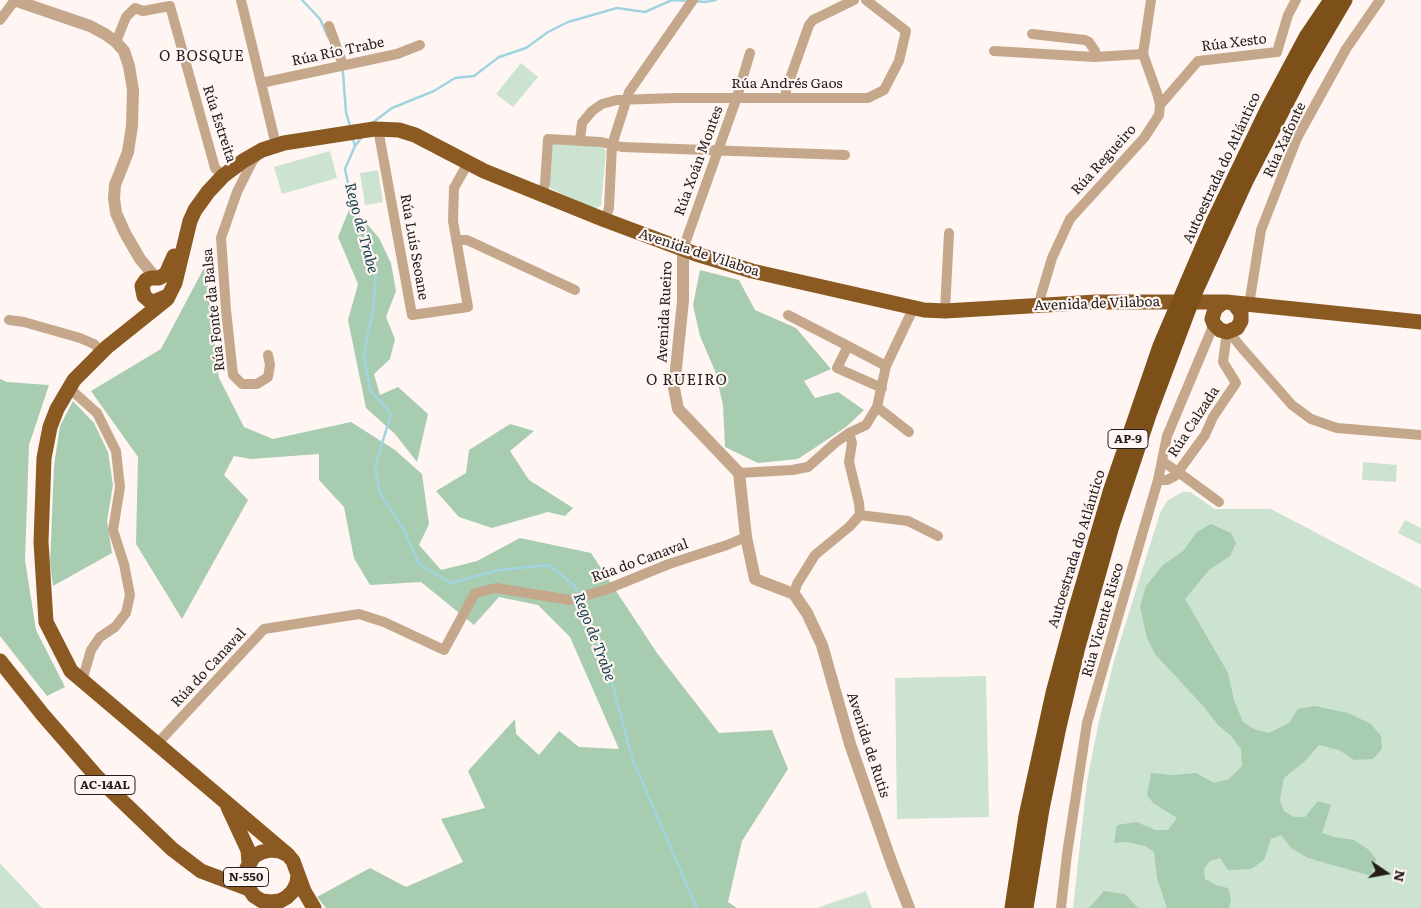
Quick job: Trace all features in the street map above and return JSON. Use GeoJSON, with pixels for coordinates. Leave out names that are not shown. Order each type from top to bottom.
{"type":"FeatureCollection","features":[{"type":"Feature","properties":{"kind":"highway","name":"Autoestrada do Atlántico"},"geometry":{"type":"LineString","coordinates":[[1012,908],[1026,816],[1053,693],[1110,492],[1160,346],[1214,220],[1268,108],[1306,37],[1331,0]]}},
{"type":"Feature","properties":{"kind":"highway","name":"Autoestrada do Atlántico"},"geometry":{"type":"LineString","coordinates":[[1026,908],[1042,809],[1078,647],[1112,526],[1150,412],[1194,295],[1247,179],[1302,73],[1345,0]]}},
{"type":"Feature","properties":{"kind":"highway","name":"Avenida de Vilaboa"},"geometry":{"type":"LineString","coordinates":[[190,221],[202,200],[219,180],[243,161],[269,148],[376,129],[399,130],[415,135],[468,163],[605,220],[683,249],[752,271],[914,307],[945,311],[1040,305],[1163,302],[1225,319]]}},
{"type":"Feature","properties":{"kind":"highway"},"geometry":{"type":"LineString","coordinates":[[72,384],[124,344],[139,335],[158,319],[174,299],[182,283],[188,254],[191,238],[190,221]]}},
{"type":"Feature","properties":{"kind":"highway"},"geometry":{"type":"LineString","coordinates":[[166,298],[150,302],[144,296],[142,286],[153,278],[166,274],[190,221]]}},
{"type":"Feature","properties":{"kind":"highway"},"geometry":{"type":"LineString","coordinates":[[124,344],[164,307],[166,298],[175,283],[190,221]]}},
{"type":"Feature","properties":{"kind":"highway"},"geometry":{"type":"LineString","coordinates":[[72,384],[107,347],[173,293],[188,254]]}},
{"type":"Feature","properties":{"kind":"highway"},"geometry":{"type":"LineString","coordinates":[[153,278],[165,289],[166,298]]}},
{"type":"Feature","properties":{"kind":"highway"},"geometry":{"type":"LineString","coordinates":[[144,296],[136,312],[99,349],[72,384],[54,418],[44,458],[41,542],[46,622],[72,671],[82,681],[288,855],[293,861],[314,908]]}},
{"type":"Feature","properties":{"kind":"highway"},"geometry":{"type":"LineString","coordinates":[[1225,319],[1248,313],[1253,306],[1421,322]]}},
{"type":"Feature","properties":{"kind":"highway","name":"AC-14AL"},"geometry":{"type":"LineString","coordinates":[[0,661],[96,777],[172,850],[201,871],[249,889]]}},
{"type":"Feature","properties":{"kind":"highway"},"geometry":{"type":"LineString","coordinates":[[226,804],[248,850],[247,868]]}},
{"type":"Feature","properties":{"kind":"highway","name":"AC-14AL"},"geometry":{"type":"LineString","coordinates":[[172,850],[217,871],[247,868]]}},
{"type":"Feature","properties":{"kind":"highway","name":"N-550"},"geometry":{"type":"LineString","coordinates":[[288,855],[280,851],[271,850],[254,856],[247,868],[246,882],[249,889],[254,896],[274,905],[293,891],[297,884],[298,875]]}},
{"type":"Feature","properties":{"kind":"street"},"geometry":{"type":"LineString","coordinates":[[0,20],[14,0],[90,26],[106,34],[124,51],[129,66],[132,90],[132,136],[115,185],[114,198],[116,213],[125,233],[153,278]]}},
{"type":"Feature","properties":{"kind":"street"},"geometry":{"type":"LineString","coordinates":[[116,42],[126,17],[135,8],[126,0]]}},
{"type":"Feature","properties":{"kind":"street"},"geometry":{"type":"LineString","coordinates":[[241,0],[261,83],[269,148]]}},
{"type":"Feature","properties":{"kind":"street"},"geometry":{"type":"LineString","coordinates":[[605,220],[609,208],[612,145],[629,92],[693,0]]}},
{"type":"Feature","properties":{"kind":"street"},"geometry":{"type":"LineString","coordinates":[[786,97],[786,90],[809,25],[813,20],[854,0]]}},
{"type":"Feature","properties":{"kind":"street","name":"Rúa Andrés Gaos"},"geometry":{"type":"LineString","coordinates":[[580,140],[582,123],[592,111],[602,104],[626,100],[736,97],[868,98],[884,90],[899,61],[906,30],[866,0]]}},
{"type":"Feature","properties":{"kind":"street"},"geometry":{"type":"LineString","coordinates":[[1150,0],[1143,54],[1153,79],[1160,105]]}},
{"type":"Feature","properties":{"kind":"street","name":"Rúa Xesto"},"geometry":{"type":"LineString","coordinates":[[1160,105],[1198,61],[1277,52],[1288,15],[1296,0]]}},
{"type":"Feature","properties":{"kind":"street","name":"Rúa Xafonte"},"geometry":{"type":"LineString","coordinates":[[1253,306],[1261,230],[1297,138],[1346,49],[1380,0]]}},
{"type":"Feature","properties":{"kind":"street","name":"Rúa Estreita"},"geometry":{"type":"LineString","coordinates":[[135,8],[143,11],[170,6],[219,180]]}},
{"type":"Feature","properties":{"kind":"street"},"geometry":{"type":"LineString","coordinates":[[330,26],[343,65]]}},
{"type":"Feature","properties":{"kind":"street"},"geometry":{"type":"LineString","coordinates":[[1032,34],[1085,40],[1089,42],[1094,51],[1094,57]]}},
{"type":"Feature","properties":{"kind":"street","name":"Rúa Río Trabe"},"geometry":{"type":"LineString","coordinates":[[261,83],[397,54],[420,45]]}},
{"type":"Feature","properties":{"kind":"street"},"geometry":{"type":"LineString","coordinates":[[994,51],[1094,57],[1143,54]]}},
{"type":"Feature","properties":{"kind":"street","name":"Rúa Xoán Montes"},"geometry":{"type":"LineString","coordinates":[[683,249],[750,53]]}},
{"type":"Feature","properties":{"kind":"street","name":"Rúa Regueiro"},"geometry":{"type":"LineString","coordinates":[[1040,305],[1041,294],[1052,258],[1070,219],[1144,138],[1159,114],[1160,105]]}},
{"type":"Feature","properties":{"kind":"street","name":"Rúa Luís Seoane"},"geometry":{"type":"LineString","coordinates":[[376,129],[412,315],[468,306],[456,240]]}},
{"type":"Feature","properties":{"kind":"street"},"geometry":{"type":"LineString","coordinates":[[542,194],[545,184],[548,139],[601,142],[622,147],[845,155]]}},
{"type":"Feature","properties":{"kind":"street","name":"Rúa Fonte da Balsa"},"geometry":{"type":"LineString","coordinates":[[268,355],[270,365],[268,377],[257,384],[242,384],[233,375],[221,238],[244,176],[252,162],[269,148]]}},
{"type":"Feature","properties":{"kind":"street"},"geometry":{"type":"LineString","coordinates":[[468,163],[454,188],[453,221],[456,240],[466,240],[575,290]]}},
{"type":"Feature","properties":{"kind":"street","name":"Rúa Fonte da Balsa"},"geometry":{"type":"LineString","coordinates":[[219,180],[227,181],[231,184],[230,212]]}},
{"type":"Feature","properties":{"kind":"street"},"geometry":{"type":"LineString","coordinates":[[945,311],[949,233]]}},
{"type":"Feature","properties":{"kind":"street","name":"Avenida Rueiro"},"geometry":{"type":"LineString","coordinates":[[683,249],[683,301],[674,388],[678,409],[739,473]]}},
{"type":"Feature","properties":{"kind":"street"},"geometry":{"type":"LineString","coordinates":[[849,433],[852,443],[849,462],[860,515],[815,556],[794,594],[755,579],[746,538],[739,473],[792,470],[808,467],[834,443],[849,433],[866,425],[878,407],[886,366],[914,307]]}},
{"type":"Feature","properties":{"kind":"street"},"geometry":{"type":"LineString","coordinates":[[788,314],[886,366]]}},
{"type":"Feature","properties":{"kind":"street"},"geometry":{"type":"LineString","coordinates":[[1225,319],[1246,352],[1292,405],[1311,419],[1337,428],[1421,435]]}},
{"type":"Feature","properties":{"kind":"street","name":"Rúa Vicente Risco"},"geometry":{"type":"LineString","coordinates":[[1060,908],[1087,723],[1158,480],[1167,436],[1203,347],[1225,319]]}},
{"type":"Feature","properties":{"kind":"street","name":"Rúa Calzada"},"geometry":{"type":"LineString","coordinates":[[1178,472],[1205,435],[1212,417],[1236,383],[1223,362],[1225,319]]}},
{"type":"Feature","properties":{"kind":"street"},"geometry":{"type":"LineString","coordinates":[[9,320],[24,322],[80,338],[94,344],[99,349]]}},
{"type":"Feature","properties":{"kind":"street"},"geometry":{"type":"LineString","coordinates":[[848,346],[837,368],[882,388]]}},
{"type":"Feature","properties":{"kind":"street"},"geometry":{"type":"LineString","coordinates":[[72,384],[98,413],[116,451],[120,487],[113,530],[124,564],[130,596],[126,613],[115,627],[100,637],[91,650],[82,681]]}},
{"type":"Feature","properties":{"kind":"street"},"geometry":{"type":"LineString","coordinates":[[878,407],[909,432]]}},
{"type":"Feature","properties":{"kind":"street"},"geometry":{"type":"LineString","coordinates":[[1162,461],[1219,502]]}},
{"type":"Feature","properties":{"kind":"street"},"geometry":{"type":"LineString","coordinates":[[1158,480],[1167,480],[1178,472]]}},
{"type":"Feature","properties":{"kind":"street"},"geometry":{"type":"LineString","coordinates":[[860,515],[908,521],[938,536]]}},
{"type":"Feature","properties":{"kind":"street","name":"Rúa do Canaval"},"geometry":{"type":"LineString","coordinates":[[156,745],[264,629],[359,614],[384,622],[444,650],[475,593],[496,588],[570,600],[605,590],[669,564],[746,538]]}},
{"type":"Feature","properties":{"kind":"street","name":"Avenida de Rutis"},"geometry":{"type":"LineString","coordinates":[[794,594],[807,613],[822,645],[850,744],[892,864],[910,908]]}},
{"type":"Feature","properties":{"kind":"green space"},"geometry":{"type":"Polygon","coordinates":[[[521,63],[538,77],[513,107],[496,94],[521,63]]]}},
{"type":"Feature","properties":{"kind":"green space"},"geometry":{"type":"Polygon","coordinates":[[[554,142],[603,147],[606,151],[601,206],[593,209],[550,188],[552,145],[554,142]]]}},
{"type":"Feature","properties":{"kind":"green space"},"geometry":{"type":"Polygon","coordinates":[[[330,151],[337,178],[282,194],[274,167],[330,151]]]}},
{"type":"Feature","properties":{"kind":"green space"},"geometry":{"type":"Polygon","coordinates":[[[378,170],[383,202],[365,205],[360,173],[378,170]]]}},
{"type":"Feature","properties":{"kind":"green space"},"geometry":{"type":"Polygon","coordinates":[[[351,205],[379,238],[391,263],[396,291],[386,317],[395,339],[390,359],[374,374],[380,395],[398,387],[428,414],[417,462],[395,434],[366,408],[348,320],[358,284],[338,237],[351,205]]]}},
{"type":"Feature","properties":{"kind":"green space"},"geometry":{"type":"Polygon","coordinates":[[[205,266],[219,378],[244,427],[273,439],[351,422],[395,450],[422,474],[429,524],[419,545],[441,570],[477,561],[520,538],[591,553],[657,653],[719,733],[772,730],[788,769],[742,841],[728,902],[737,908],[326,908],[317,897],[370,868],[406,887],[463,862],[441,819],[485,808],[468,771],[515,719],[516,734],[539,755],[559,731],[579,747],[619,749],[570,637],[538,605],[499,597],[474,625],[421,582],[370,585],[354,558],[344,507],[319,480],[319,454],[251,459],[234,456],[224,475],[248,500],[182,619],[136,544],[138,457],[91,391],[161,349],[205,266]]]}},
{"type":"Feature","properties":{"kind":"green space"},"geometry":{"type":"Polygon","coordinates":[[[700,270],[739,280],[755,310],[796,328],[831,369],[804,381],[815,398],[838,392],[864,410],[846,427],[798,459],[758,463],[725,447],[723,405],[715,371],[700,336],[693,305],[700,270]]]}},
{"type":"Feature","properties":{"kind":"green space"},"geometry":{"type":"Polygon","coordinates":[[[0,379],[7,382],[49,385],[29,445],[25,560],[36,630],[65,687],[47,696],[0,636],[0,379]]]}},
{"type":"Feature","properties":{"kind":"green space"},"geometry":{"type":"Polygon","coordinates":[[[73,401],[94,423],[108,452],[113,485],[107,521],[112,553],[53,586],[50,564],[54,466],[60,426],[73,401]]]}},
{"type":"Feature","properties":{"kind":"green space"},"geometry":{"type":"Polygon","coordinates":[[[510,424],[534,431],[510,451],[529,480],[573,508],[565,516],[548,512],[492,528],[459,517],[436,491],[466,473],[469,450],[510,424]]]}},
{"type":"Feature","properties":{"kind":"green space"},"geometry":{"type":"Polygon","coordinates":[[[1363,462],[1397,465],[1396,482],[1362,480],[1363,462]]]}},
{"type":"Feature","properties":{"kind":"green space"},"geometry":{"type":"Polygon","coordinates":[[[1182,492],[1190,492],[1215,509],[1271,509],[1421,588],[1421,908],[1073,908],[1087,781],[1114,661],[1160,513],[1167,501],[1182,492]]]}},
{"type":"Feature","properties":{"kind":"green space"},"geometry":{"type":"Polygon","coordinates":[[[1405,520],[1421,528],[1421,545],[1398,533],[1405,520]]]}},
{"type":"Feature","properties":{"kind":"green space"},"geometry":{"type":"Polygon","coordinates":[[[1211,524],[1231,533],[1236,543],[1230,556],[1209,570],[1185,599],[1228,673],[1234,700],[1243,722],[1254,729],[1269,733],[1289,723],[1298,709],[1315,706],[1348,713],[1371,724],[1381,736],[1382,749],[1373,759],[1354,760],[1339,750],[1319,745],[1306,760],[1284,778],[1280,800],[1284,811],[1294,817],[1305,817],[1318,801],[1331,805],[1322,833],[1354,840],[1369,850],[1376,859],[1371,876],[1308,858],[1291,848],[1281,835],[1271,839],[1264,860],[1251,869],[1228,870],[1220,858],[1210,861],[1204,869],[1205,879],[1218,886],[1228,888],[1231,899],[1229,908],[1167,908],[1157,878],[1154,852],[1145,846],[1127,842],[1114,843],[1117,825],[1137,822],[1155,830],[1168,830],[1177,818],[1153,803],[1147,795],[1151,773],[1173,775],[1196,773],[1214,783],[1229,779],[1242,766],[1241,749],[1155,654],[1147,638],[1140,607],[1146,586],[1163,565],[1183,551],[1197,532],[1211,524]]]}},
{"type":"Feature","properties":{"kind":"green space"},"geometry":{"type":"Polygon","coordinates":[[[986,676],[989,817],[897,819],[895,678],[986,676]]]}},
{"type":"Feature","properties":{"kind":"green space"},"geometry":{"type":"Polygon","coordinates":[[[0,863],[42,908],[0,908],[0,863]]]}},
{"type":"Feature","properties":{"kind":"green space"},"geometry":{"type":"Polygon","coordinates":[[[866,891],[872,908],[817,908],[866,891]]]}},
{"type":"Feature","properties":{"kind":"green space"},"geometry":{"type":"Polygon","coordinates":[[[1104,891],[1125,894],[1138,908],[1089,908],[1104,891]]]}},
{"type":"Feature","properties":{"kind":"waterway","name":"Rego de Trabe"},"geometry":{"type":"LineString","coordinates":[[302,0],[320,19],[328,37]]}},
{"type":"Feature","properties":{"kind":"waterway"},"geometry":{"type":"LineString","coordinates":[[372,123],[392,108],[434,91],[455,78],[474,76],[499,57],[526,48],[548,32],[568,22],[617,8],[645,12],[672,0],[690,1]]}},
{"type":"Feature","properties":{"kind":"waterway"},"geometry":{"type":"LineString","coordinates":[[695,1],[716,0]]}},
{"type":"Feature","properties":{"kind":"waterway","name":"Rego de Trabe"},"geometry":{"type":"LineString","coordinates":[[341,68],[346,112],[350,126]]}},
{"type":"Feature","properties":{"kind":"waterway"},"geometry":{"type":"LineString","coordinates":[[355,146],[362,137]]}},
{"type":"Feature","properties":{"kind":"waterway","name":"Rego de Trabe"},"geometry":{"type":"LineString","coordinates":[[353,139],[355,146],[345,169],[356,222],[376,276],[373,310],[364,354],[370,390],[391,414],[375,467],[380,493],[403,528],[419,564],[451,583],[499,570],[549,565],[574,585],[578,595]]}},
{"type":"Feature","properties":{"kind":"waterway","name":"Rego de Trabe"},"geometry":{"type":"LineString","coordinates":[[580,600],[610,675],[633,761],[697,908]]}},
{"type":"Feature","properties":{"kind":"district","name":"O BOSQUE"},"geometry":{"type":"Point","coordinates":[202,57]}},
{"type":"Feature","properties":{"kind":"district","name":"O RUEIRO"},"geometry":{"type":"Point","coordinates":[687,381]}}]}
